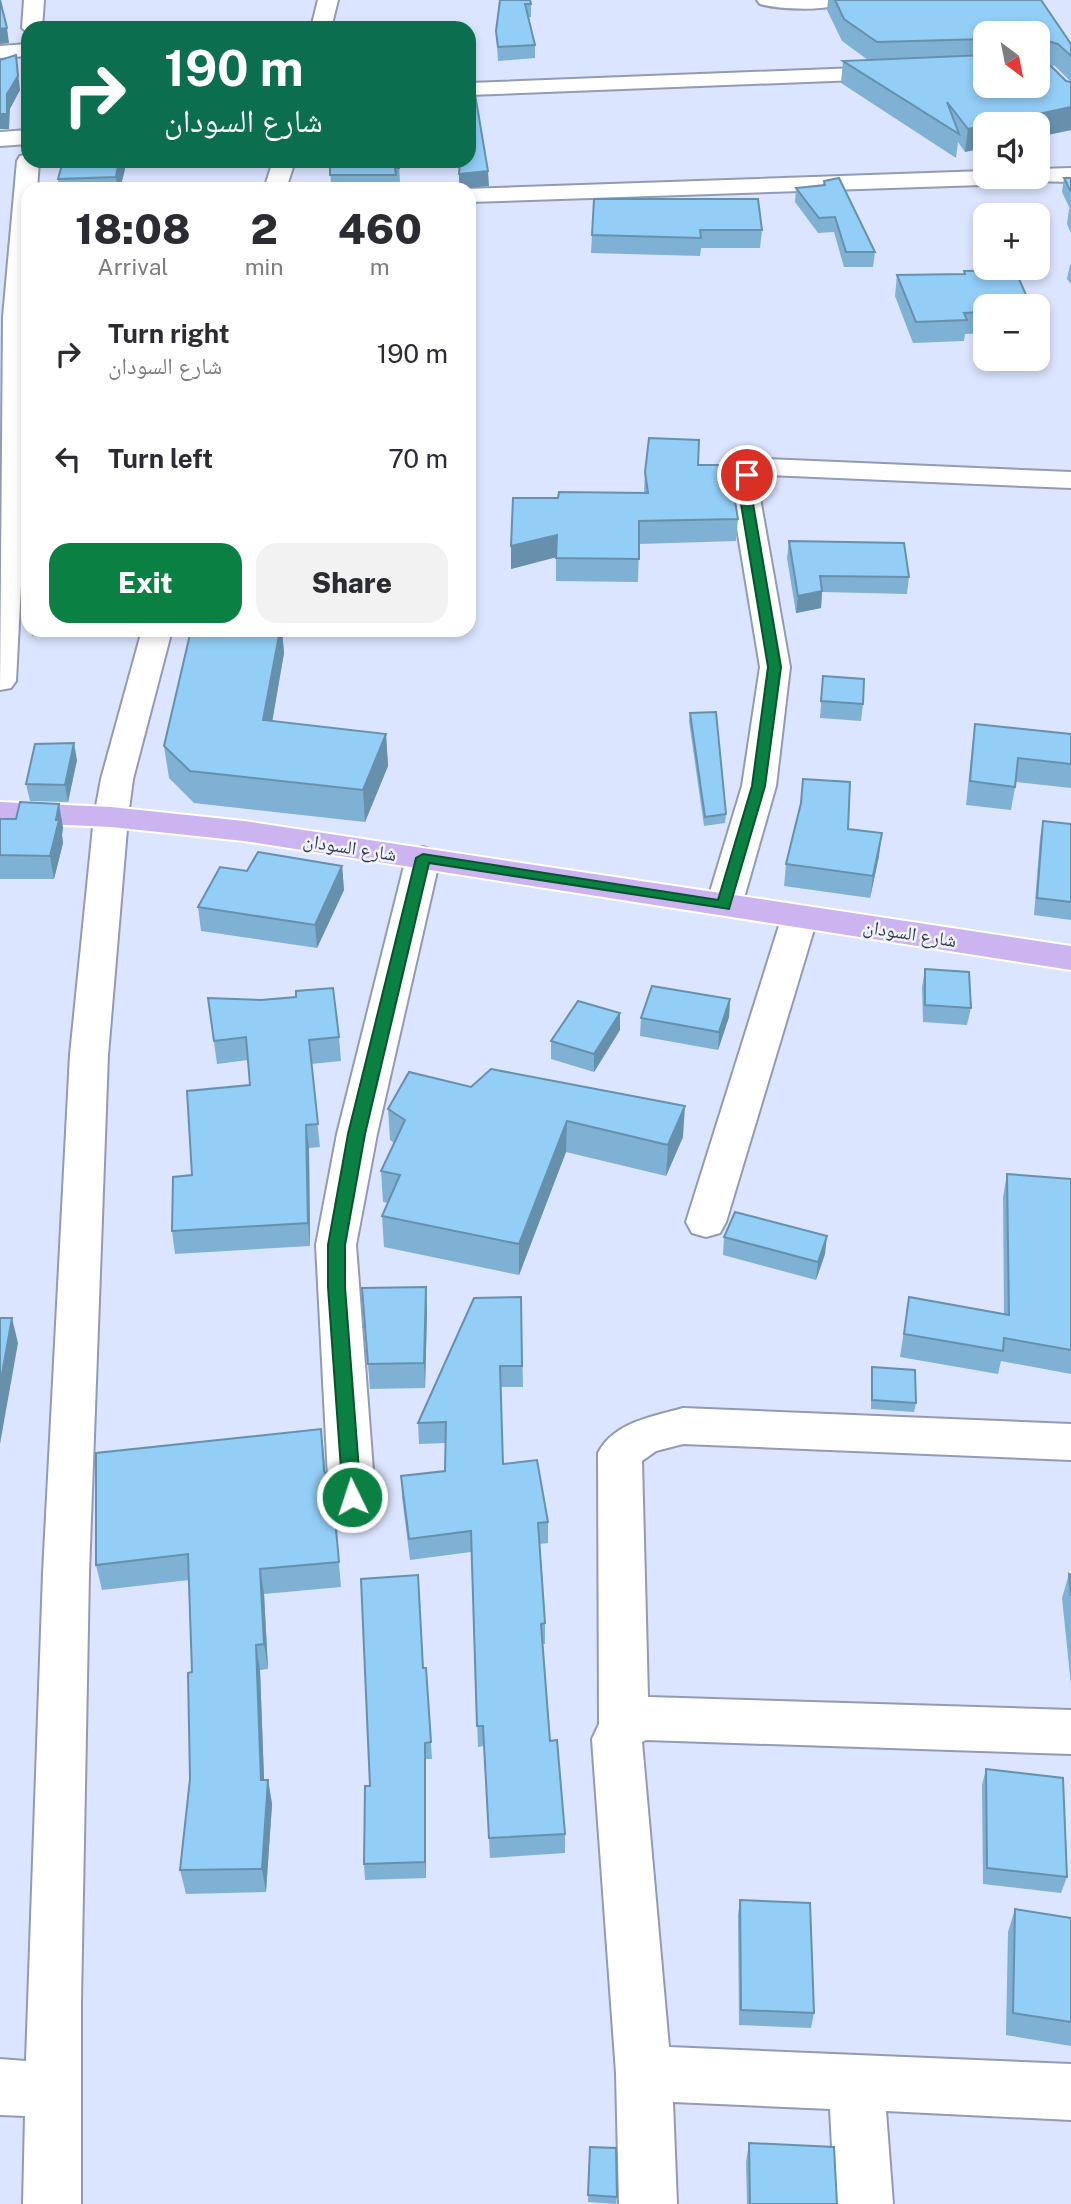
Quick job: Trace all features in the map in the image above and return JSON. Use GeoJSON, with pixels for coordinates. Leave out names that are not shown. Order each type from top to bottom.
{"type":"FeatureCollection","features":[{"type":"Feature","properties":{"kind":"main road","name":"شارع السودان"},"geometry":{"type":"LineString","coordinates":[[0,811],[111,817],[244,831],[1071,958]]}},
{"type":"Feature","properties":{"kind":"street"},"geometry":{"type":"LineString","coordinates":[[32,21],[34,0]]}},
{"type":"Feature","properties":{"kind":"street"},"geometry":{"type":"LineString","coordinates":[[323,21],[328,0]]}},
{"type":"Feature","properties":{"kind":"street"},"geometry":{"type":"LineString","coordinates":[[767,0],[778,3],[835,0]]}},
{"type":"Feature","properties":{"kind":"street"},"geometry":{"type":"LineString","coordinates":[[0,52],[21,50]]}},
{"type":"Feature","properties":{"kind":"street"},"geometry":{"type":"LineString","coordinates":[[476,89],[973,69]]}},
{"type":"Feature","properties":{"kind":"street"},"geometry":{"type":"LineString","coordinates":[[0,139],[21,138]]}},
{"type":"Feature","properties":{"kind":"street"},"geometry":{"type":"LineString","coordinates":[[0,181],[27,170]]}},
{"type":"Feature","properties":{"kind":"street"},"geometry":{"type":"LineString","coordinates":[[1050,176],[1071,175]]}},
{"type":"Feature","properties":{"kind":"street"},"geometry":{"type":"LineString","coordinates":[[476,195],[973,178]]}},
{"type":"Feature","properties":{"kind":"street"},"geometry":{"type":"LineString","coordinates":[[0,681],[15,407],[8,317],[21,216]]}},
{"type":"Feature","properties":{"kind":"street"},"geometry":{"type":"LineString","coordinates":[[724,905],[759,786],[775,667],[743,480],[747,475],[766,467],[1071,480]]}},
{"type":"Feature","properties":{"kind":"street"},"geometry":{"type":"LineString","coordinates":[[52,2204],[66,1573],[89,1055],[111,817],[117,779],[155,637]]}},
{"type":"Feature","properties":{"kind":"street"},"geometry":{"type":"LineString","coordinates":[[352,1497],[336,1245],[356,1134],[423,858]]}},
{"type":"Feature","properties":{"kind":"street"},"geometry":{"type":"LineString","coordinates":[[706,1222],[800,916]]}},
{"type":"Feature","properties":{"kind":"street"},"geometry":{"type":"LineString","coordinates":[[624,1727],[620,1453],[642,1438],[683,1426],[1071,1442]]}},
{"type":"Feature","properties":{"kind":"street"},"geometry":{"type":"LineString","coordinates":[[648,2204],[644,2073],[617,1739],[624,1727],[639,1718],[1071,1732]]}},
{"type":"Feature","properties":{"kind":"street"},"geometry":{"type":"LineString","coordinates":[[644,2073],[1071,2092]]}},
{"type":"Feature","properties":{"kind":"street"},"geometry":{"type":"LineString","coordinates":[[856,2082],[864,2204]]}},
{"type":"Feature","properties":{"kind":"street"},"geometry":{"type":"LineString","coordinates":[[0,2087],[53,2090]]}},
{"type":"Feature","properties":{"kind":"building"},"geometry":{"type":"Polygon","coordinates":[[[0,0],[7,28],[0,29],[0,0]]]}},
{"type":"Feature","properties":{"kind":"building"},"geometry":{"type":"Polygon","coordinates":[[[500,0],[530,0],[531,4],[525,4],[535,45],[498,47],[496,31],[500,0]]]}},
{"type":"Feature","properties":{"kind":"building"},"geometry":{"type":"Polygon","coordinates":[[[835,0],[1041,0],[1071,44],[1071,56],[1058,44],[1050,42],[1050,21],[973,21],[973,39],[877,42],[844,19],[835,0]]]}},
{"type":"Feature","properties":{"kind":"building"},"geometry":{"type":"Polygon","coordinates":[[[16,55],[18,76],[7,94],[7,114],[0,114],[0,60],[16,55]]]}},
{"type":"Feature","properties":{"kind":"building"},"geometry":{"type":"Polygon","coordinates":[[[973,56],[973,98],[1050,98],[1050,65],[1066,81],[1071,82],[1071,107],[1048,112],[973,112],[973,128],[968,129],[947,102],[959,134],[843,61],[973,56]]]}},
{"type":"Feature","properties":{"kind":"building"},"geometry":{"type":"Polygon","coordinates":[[[476,100],[488,171],[459,174],[459,168],[476,168],[476,100]]]}},
{"type":"Feature","properties":{"kind":"building"},"geometry":{"type":"Polygon","coordinates":[[[61,168],[118,168],[116,177],[58,179],[61,168]]]}},
{"type":"Feature","properties":{"kind":"building"},"geometry":{"type":"Polygon","coordinates":[[[330,168],[395,168],[396,175],[330,175],[330,168]]]}},
{"type":"Feature","properties":{"kind":"building"},"geometry":{"type":"Polygon","coordinates":[[[839,178],[875,252],[846,252],[835,217],[819,218],[796,188],[825,185],[824,181],[839,178]]]}},
{"type":"Feature","properties":{"kind":"building"},"geometry":{"type":"Polygon","coordinates":[[[1064,178],[1071,178],[1071,192],[1064,178]]]}},
{"type":"Feature","properties":{"kind":"building"},"geometry":{"type":"Polygon","coordinates":[[[594,199],[758,199],[762,230],[700,230],[701,238],[592,235],[594,199]]]}},
{"type":"Feature","properties":{"kind":"building"},"geometry":{"type":"Polygon","coordinates":[[[964,271],[973,271],[973,280],[1019,280],[1026,294],[973,294],[973,313],[964,313],[967,320],[916,322],[897,275],[965,274],[964,271]]]}},
{"type":"Feature","properties":{"kind":"building"},"geometry":{"type":"Polygon","coordinates":[[[649,438],[699,440],[698,465],[729,465],[738,519],[639,521],[639,559],[556,558],[557,535],[511,546],[513,498],[558,498],[559,492],[648,493],[645,472],[649,438]]]}},
{"type":"Feature","properties":{"kind":"building"},"geometry":{"type":"Polygon","coordinates":[[[789,541],[904,543],[909,577],[820,576],[822,591],[798,596],[789,541]]]}},
{"type":"Feature","properties":{"kind":"building"},"geometry":{"type":"Polygon","coordinates":[[[189,637],[279,637],[263,720],[386,734],[363,790],[190,771],[164,746],[189,637]]]}},
{"type":"Feature","properties":{"kind":"building"},"geometry":{"type":"Polygon","coordinates":[[[823,676],[864,679],[863,704],[821,701],[823,676]]]}},
{"type":"Feature","properties":{"kind":"building"},"geometry":{"type":"Polygon","coordinates":[[[716,712],[726,814],[705,817],[690,713],[716,712]]]}},
{"type":"Feature","properties":{"kind":"building"},"geometry":{"type":"Polygon","coordinates":[[[975,724],[1071,734],[1071,764],[1018,758],[1015,787],[970,781],[975,724]]]}},
{"type":"Feature","properties":{"kind":"building"},"geometry":{"type":"Polygon","coordinates":[[[74,743],[65,785],[26,784],[35,744],[74,743]]]}},
{"type":"Feature","properties":{"kind":"building"},"geometry":{"type":"Polygon","coordinates":[[[803,779],[850,782],[848,829],[882,833],[873,876],[786,864],[801,803],[803,779]]]}},
{"type":"Feature","properties":{"kind":"building"},"geometry":{"type":"Polygon","coordinates":[[[20,802],[59,804],[56,820],[59,820],[50,856],[0,855],[0,819],[16,819],[20,802]]]}},
{"type":"Feature","properties":{"kind":"building"},"geometry":{"type":"Polygon","coordinates":[[[1043,821],[1071,824],[1071,902],[1037,898],[1043,821]]]}},
{"type":"Feature","properties":{"kind":"building"},"geometry":{"type":"Polygon","coordinates":[[[258,852],[342,866],[315,925],[198,907],[220,867],[247,871],[258,852]]]}},
{"type":"Feature","properties":{"kind":"building"},"geometry":{"type":"Polygon","coordinates":[[[925,969],[969,972],[971,1008],[925,1005],[925,969]]]}},
{"type":"Feature","properties":{"kind":"building"},"geometry":{"type":"Polygon","coordinates":[[[652,986],[730,999],[719,1032],[641,1018],[652,986]]]}},
{"type":"Feature","properties":{"kind":"building"},"geometry":{"type":"Polygon","coordinates":[[[333,988],[339,1037],[309,1040],[318,1124],[306,1125],[308,1223],[172,1231],[173,1177],[192,1175],[187,1091],[250,1085],[246,1037],[214,1041],[208,998],[261,1000],[296,997],[296,991],[333,988]]]}},
{"type":"Feature","properties":{"kind":"building"},"geometry":{"type":"Polygon","coordinates":[[[578,1001],[620,1013],[594,1054],[551,1041],[578,1001]]]}},
{"type":"Feature","properties":{"kind":"building"},"geometry":{"type":"Polygon","coordinates":[[[491,1069],[685,1106],[668,1145],[567,1121],[519,1244],[382,1216],[400,1175],[381,1171],[405,1120],[388,1109],[409,1072],[471,1087],[491,1069]]]}},
{"type":"Feature","properties":{"kind":"building"},"geometry":{"type":"Polygon","coordinates":[[[1007,1174],[1071,1179],[1071,1350],[1004,1338],[1003,1351],[904,1334],[909,1297],[1009,1315],[1007,1174]]]}},
{"type":"Feature","properties":{"kind":"building"},"geometry":{"type":"Polygon","coordinates":[[[735,1212],[827,1236],[818,1262],[724,1237],[735,1212]]]}},
{"type":"Feature","properties":{"kind":"building"},"geometry":{"type":"Polygon","coordinates":[[[426,1287],[424,1363],[368,1364],[362,1288],[426,1287]]]}},
{"type":"Feature","properties":{"kind":"building"},"geometry":{"type":"Polygon","coordinates":[[[521,1297],[522,1366],[500,1366],[503,1464],[537,1460],[548,1522],[538,1523],[545,1623],[541,1624],[550,1741],[557,1740],[565,1834],[489,1838],[483,1726],[477,1726],[471,1531],[409,1539],[401,1476],[445,1471],[446,1422],[418,1423],[474,1298],[521,1297]]]}},
{"type":"Feature","properties":{"kind":"building"},"geometry":{"type":"Polygon","coordinates":[[[0,1318],[12,1318],[0,1385],[0,1318]]]}},
{"type":"Feature","properties":{"kind":"building"},"geometry":{"type":"Polygon","coordinates":[[[872,1367],[915,1370],[916,1403],[872,1400],[872,1367]]]}},
{"type":"Feature","properties":{"kind":"building"},"geometry":{"type":"Polygon","coordinates":[[[321,1429],[324,1471],[332,1486],[339,1562],[260,1569],[264,1644],[256,1645],[261,1780],[268,1780],[262,1869],[180,1870],[190,1779],[188,1673],[192,1672],[188,1554],[96,1565],[96,1453],[321,1429]]]}},
{"type":"Feature","properties":{"kind":"building"},"geometry":{"type":"Polygon","coordinates":[[[418,1575],[423,1668],[426,1668],[431,1742],[425,1743],[425,1862],[364,1864],[365,1786],[370,1786],[361,1579],[418,1575]]]}},
{"type":"Feature","properties":{"kind":"building"},"geometry":{"type":"Polygon","coordinates":[[[986,1769],[1063,1778],[1067,1877],[987,1868],[986,1769]]]}},
{"type":"Feature","properties":{"kind":"building"},"geometry":{"type":"Polygon","coordinates":[[[740,1900],[810,1903],[814,2013],[741,2010],[740,1900]]]}},
{"type":"Feature","properties":{"kind":"building"},"geometry":{"type":"Polygon","coordinates":[[[1015,1909],[1071,1918],[1071,2022],[1013,2013],[1015,1909]]]}},
{"type":"Feature","properties":{"kind":"building"},"geometry":{"type":"Polygon","coordinates":[[[749,2143],[834,2147],[837,2204],[750,2204],[749,2143]]]}},
{"type":"Feature","properties":{"kind":"building"},"geometry":{"type":"Polygon","coordinates":[[[590,2147],[616,2148],[617,2197],[588,2195],[590,2147]]]}},
{"type":"Feature","properties":{"kind":"route"},"geometry":{"type":"LineString","coordinates":[[352,1497],[336,1245],[356,1134],[423,858],[724,905],[759,786],[775,667],[743,480],[747,475]]}}]}
